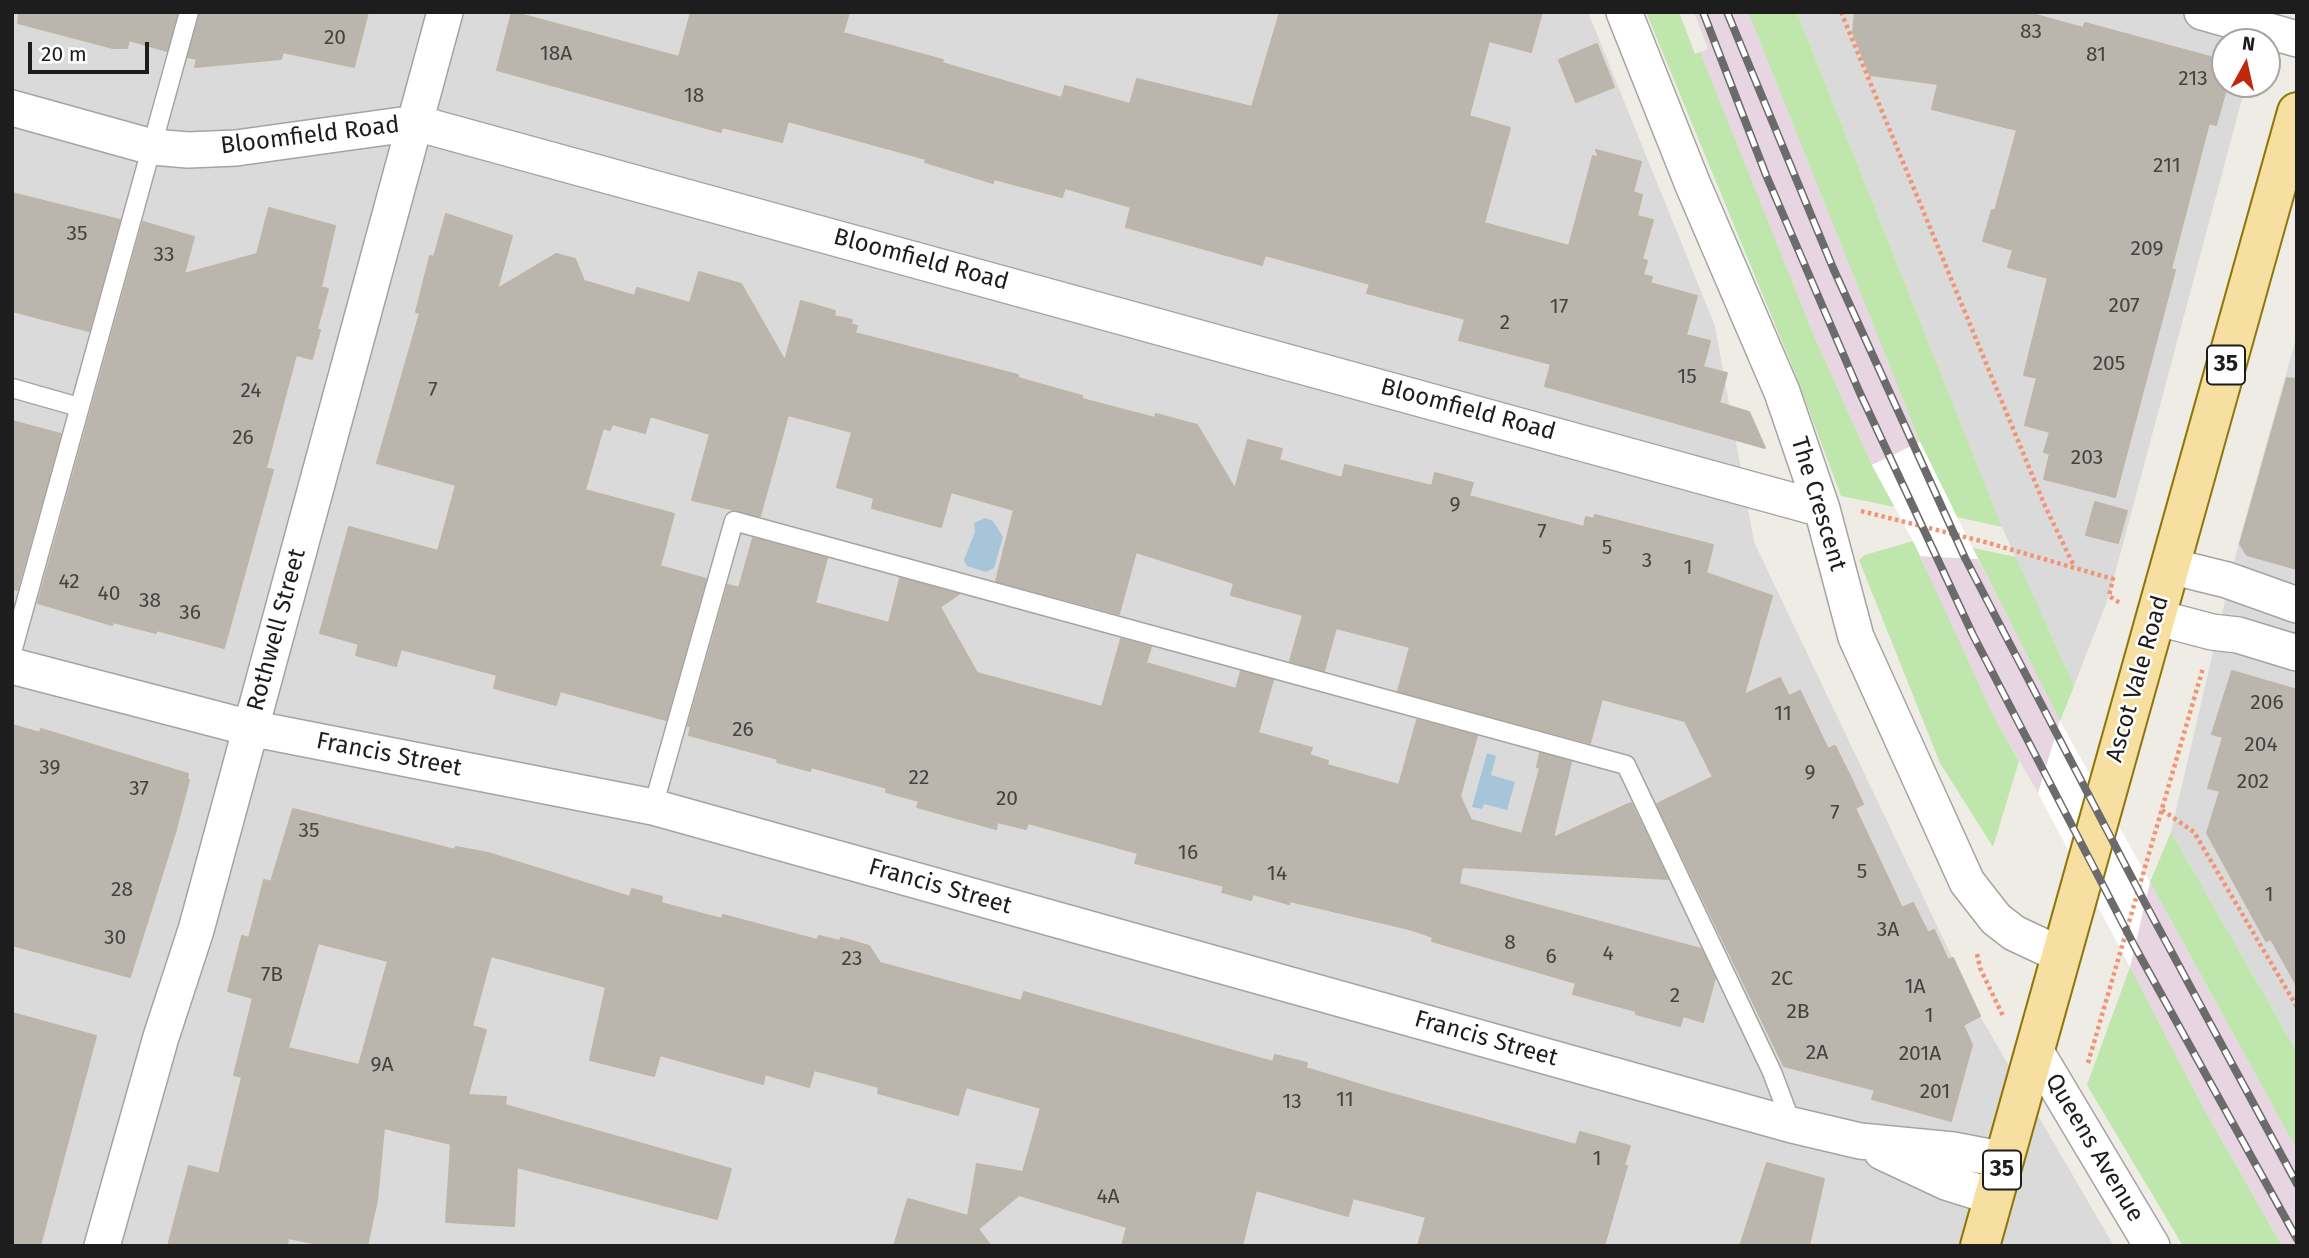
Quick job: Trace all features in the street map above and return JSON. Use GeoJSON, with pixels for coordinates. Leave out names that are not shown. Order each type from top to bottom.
{"type":"FeatureCollection","features":[{"type":"Feature","properties":{"kind":"main road","name":"Ascot Vale Road"},"geometry":{"type":"LineString","coordinates":[[1980,1246],[2062,955],[2139,611],[2170,566],[2297,112]]}},
{"type":"Feature","properties":{"kind":"street","name":"Rothwell Street"},"geometry":{"type":"LineString","coordinates":[[102,1246],[161,1037],[196,930],[445,12]]}},
{"type":"Feature","properties":{"kind":"street","name":"The Crescent"},"geometry":{"type":"LineString","coordinates":[[1624,12],[1693,185],[1782,392],[1822,509],[1856,637],[1967,882],[1996,919],[2014,933],[2062,955]]}},
{"type":"Feature","properties":{"kind":"street"},"geometry":{"type":"LineString","coordinates":[[2202,12],[2297,38]]}},
{"type":"Feature","properties":{"kind":"street","name":"Bloomfield Road"},"geometry":{"type":"LineString","coordinates":[[12,108],[152,147],[188,150],[236,148],[416,123],[1822,509]]}},
{"type":"Feature","properties":{"kind":"street"},"geometry":{"type":"LineString","coordinates":[[2170,566],[2227,580],[2297,605]]}},
{"type":"Feature","properties":{"kind":"street"},"geometry":{"type":"LineString","coordinates":[[2139,611],[2212,632],[2238,635],[2297,653]]}},
{"type":"Feature","properties":{"kind":"street","name":"Francis Street"},"geometry":{"type":"LineString","coordinates":[[12,666],[250,728],[653,807],[1792,1125],[1860,1141],[1953,1150],[2005,1160]]}},
{"type":"Feature","properties":{"kind":"street","name":"Queens Avenue"},"geometry":{"type":"LineString","coordinates":[[2035,1050],[2152,1246]]}},
{"type":"Feature","properties":{"kind":"street","name":"Francis Street"},"geometry":{"type":"LineString","coordinates":[[1860,1141],[1946,1182],[1994,1197]]}},
{"type":"Feature","properties":{"kind":"lane"},"geometry":{"type":"LineString","coordinates":[[12,652],[188,12]]}},
{"type":"Feature","properties":{"kind":"lane"},"geometry":{"type":"LineString","coordinates":[[12,388],[79,407]]}},
{"type":"Feature","properties":{"kind":"lane"},"geometry":{"type":"LineString","coordinates":[[653,807],[734,521],[1626,765],[1772,1072],[1792,1125]]}},
{"type":"Feature","properties":{"kind":"path"},"geometry":{"type":"LineString","coordinates":[[1840,12],[2045,506],[2074,567]]}},
{"type":"Feature","properties":{"kind":"path"},"geometry":{"type":"LineString","coordinates":[[1822,509],[1863,512],[2113,579],[2109,596],[2139,611]]}},
{"type":"Feature","properties":{"kind":"path"},"geometry":{"type":"LineString","coordinates":[[2086,1070],[2205,660]]}},
{"type":"Feature","properties":{"kind":"path"},"geometry":{"type":"LineString","coordinates":[[2162,810],[2194,832],[2297,1007]]}},
{"type":"Feature","properties":{"kind":"path"},"geometry":{"type":"LineString","coordinates":[[1976,944],[1980,968],[2004,1019],[2035,1050]]}},
{"type":"Feature","properties":{"kind":"shaded area"},"geometry":{"type":"Polygon","coordinates":[[[12,12],[1588,12],[1715,326],[1754,542],[1980,1016],[2114,1246],[12,1246],[12,12]]]}},
{"type":"Feature","properties":{"kind":"shaded area"},"geometry":{"type":"Polygon","coordinates":[[[1694,12],[1748,12],[1920,442],[1872,465],[1815,338],[1700,52],[1708,49],[1694,12]]]}},
{"type":"Feature","properties":{"kind":"shaded area"},"geometry":{"type":"Polygon","coordinates":[[[1797,12],[2264,12],[2260,28],[2211,28],[2211,98],[2242,98],[2109,596],[2074,686],[2002,527],[1797,12]]]}},
{"type":"Feature","properties":{"kind":"shaded area"},"geometry":{"type":"Polygon","coordinates":[[[2297,335],[2297,1052],[2171,832],[2239,541],[2297,335]]]}},
{"type":"Feature","properties":{"kind":"shaded area"},"geometry":{"type":"Polygon","coordinates":[[[1921,556],[1978,559],[2060,721],[2038,793],[1993,715],[1935,596],[1921,556]]]}},
{"type":"Feature","properties":{"kind":"shaded area"},"geometry":{"type":"Polygon","coordinates":[[[2150,882],[2297,1150],[2297,1246],[2282,1246],[2204,1109],[2130,967],[2150,882]]]}},
{"type":"Feature","properties":{"kind":"green space"},"geometry":{"type":"Polygon","coordinates":[[[1646,12],[1679,12],[1695,54],[1700,52],[1815,338],[1872,465],[1895,507],[1841,496],[1795,373],[1646,12]]]}},
{"type":"Feature","properties":{"kind":"green space"},"geometry":{"type":"Polygon","coordinates":[[[1748,12],[1797,12],[2002,527],[1957,517],[1920,442],[1748,12]]]}},
{"type":"Feature","properties":{"kind":"green space"},"geometry":{"type":"Polygon","coordinates":[[[1913,541],[1993,715],[2019,761],[1993,847],[1940,763],[1859,560],[1865,555],[1913,541]]]}},
{"type":"Feature","properties":{"kind":"green space"},"geometry":{"type":"Polygon","coordinates":[[[1973,548],[2016,557],[2074,686],[2060,721],[1973,548]]]}},
{"type":"Feature","properties":{"kind":"green space"},"geometry":{"type":"Polygon","coordinates":[[[2171,832],[2297,1052],[2297,1150],[2150,882],[2171,832]]]}},
{"type":"Feature","properties":{"kind":"green space"},"geometry":{"type":"Polygon","coordinates":[[[2130,967],[2204,1109],[2282,1246],[2183,1246],[2087,1085],[2130,967]]]}},
{"type":"Feature","properties":{"kind":"water"},"geometry":{"type":"Polygon","coordinates":[[[985,518],[993,521],[1003,537],[994,568],[986,572],[967,566],[964,560],[975,532],[974,523],[985,518]]]}},
{"type":"Feature","properties":{"kind":"water"},"geometry":{"type":"Polygon","coordinates":[[[1487,753],[1496,756],[1491,775],[1515,782],[1507,810],[1484,804],[1482,809],[1472,807],[1487,753]]]}},
{"type":"Feature","properties":{"kind":"pier"},"geometry":{"type":"Polygon","coordinates":[[[1920,442],[1978,559],[1921,556],[1872,465],[1920,442]]]}},
{"type":"Feature","properties":{"kind":"pier"},"geometry":{"type":"Polygon","coordinates":[[[2060,721],[2150,882],[2130,967],[2038,793],[2060,721]]]}},
{"type":"Feature","properties":{"kind":"building"},"geometry":{"type":"Polygon","coordinates":[[[19,12],[177,12],[167,51],[129,40],[127,48],[113,48],[18,23],[19,12]]]}},
{"type":"Feature","properties":{"kind":"building"},"geometry":{"type":"Polygon","coordinates":[[[200,12],[368,12],[354,67],[283,52],[281,59],[195,67],[197,59],[188,57],[200,12]]]}},
{"type":"Feature","properties":{"kind":"building"},"geometry":{"type":"Polygon","coordinates":[[[512,12],[679,57],[691,12],[849,12],[843,33],[943,60],[942,63],[1062,98],[1065,86],[1130,104],[1137,79],[1252,107],[1280,12],[1542,12],[1531,52],[1489,41],[1469,116],[1510,128],[1484,223],[1569,246],[1593,156],[1599,158],[1596,150],[1641,162],[1633,192],[1642,195],[1637,216],[1653,220],[1642,259],[1647,261],[1643,275],[1652,277],[1650,283],[1697,296],[1686,335],[1710,341],[1703,367],[1727,373],[1719,403],[1749,412],[1765,448],[1545,386],[1551,364],[1459,340],[1465,319],[1367,293],[1370,284],[1265,255],[1262,265],[1126,227],[1131,207],[1065,188],[1062,197],[994,179],[993,183],[925,162],[926,159],[788,121],[782,142],[722,127],[721,132],[497,70],[512,12]]]}},
{"type":"Feature","properties":{"kind":"building"},"geometry":{"type":"Polygon","coordinates":[[[1855,12],[2025,12],[2083,28],[2085,23],[2211,57],[2211,98],[2224,98],[2216,125],[2209,123],[2171,269],[2175,270],[2115,497],[2044,479],[2050,454],[2044,452],[2050,432],[2025,425],[2037,378],[2024,375],[2048,278],[2008,267],[2013,250],[1983,241],[1992,210],[1995,211],[2017,130],[1932,109],[1938,84],[1870,75],[1853,32],[1855,12]]]}},
{"type":"Feature","properties":{"kind":"building"},"geometry":{"type":"Polygon","coordinates":[[[1597,44],[1614,87],[1576,102],[1559,60],[1597,44]]]}},
{"type":"Feature","properties":{"kind":"building"},"geometry":{"type":"Polygon","coordinates":[[[12,193],[120,220],[89,331],[12,311],[12,193]]]}},
{"type":"Feature","properties":{"kind":"building"},"geometry":{"type":"Polygon","coordinates":[[[269,208],[335,226],[321,287],[328,289],[317,329],[320,330],[312,359],[296,355],[266,468],[273,470],[224,648],[156,630],[156,633],[113,622],[112,625],[38,603],[143,222],[194,237],[184,274],[257,254],[269,208]]]}},
{"type":"Feature","properties":{"kind":"building"},"geometry":{"type":"Polygon","coordinates":[[[446,214],[512,236],[497,289],[556,254],[575,259],[584,281],[635,296],[637,288],[690,303],[699,272],[741,284],[785,361],[801,301],[835,311],[834,316],[852,320],[851,324],[857,326],[855,333],[1018,375],[1018,378],[1082,396],[1082,399],[1155,418],[1156,414],[1197,425],[1235,489],[1248,440],[1282,449],[1279,460],[1342,478],[1345,465],[1432,486],[1435,473],[1473,483],[1469,496],[1584,527],[1586,517],[1594,519],[1595,515],[1713,545],[1706,573],[1772,596],[1744,695],[1780,678],[1789,696],[1800,691],[1828,749],[1835,746],[1852,780],[1863,804],[1855,808],[1902,908],[1913,903],[1928,933],[1934,930],[1948,960],[1953,958],[1980,1016],[1963,1025],[1972,1045],[1951,1121],[1872,1099],[1875,1090],[1784,1066],[1657,804],[1713,777],[1685,721],[1602,699],[1590,743],[1398,691],[1410,647],[1336,628],[1324,671],[1290,661],[1303,615],[1231,595],[1234,583],[1136,552],[1119,614],[996,581],[1014,510],[951,492],[941,527],[872,508],[874,498],[837,487],[852,432],[788,415],[760,516],[692,500],[710,434],[650,416],[645,433],[612,424],[610,430],[603,428],[585,490],[674,514],[660,566],[706,579],[666,720],[560,691],[556,705],[494,688],[497,675],[401,649],[396,666],[356,655],[359,644],[320,633],[349,527],[438,551],[456,485],[377,463],[420,313],[416,312],[430,256],[434,257],[446,214]]]}},
{"type":"Feature","properties":{"kind":"building"},"geometry":{"type":"Polygon","coordinates":[[[2287,378],[2297,379],[2297,569],[2247,555],[2240,544],[2287,378]]]}},
{"type":"Feature","properties":{"kind":"building"},"geometry":{"type":"Polygon","coordinates":[[[12,421],[61,434],[17,590],[12,588],[12,421]]]}},
{"type":"Feature","properties":{"kind":"building"},"geometry":{"type":"Polygon","coordinates":[[[2095,502],[2127,511],[2118,543],[2086,535],[2095,502]]]}},
{"type":"Feature","properties":{"kind":"building"},"geometry":{"type":"Polygon","coordinates":[[[753,538],[827,558],[815,603],[889,623],[900,578],[959,594],[940,607],[977,673],[1102,707],[1121,639],[1151,647],[1146,663],[1236,689],[1241,671],[1273,680],[1258,733],[1312,748],[1309,755],[1328,761],[1327,765],[1399,785],[1417,720],[1477,736],[1460,796],[1471,820],[1522,834],[1540,768],[1537,767],[1540,753],[1571,762],[1553,838],[1631,803],[1668,879],[1462,867],[1459,884],[1701,949],[1715,978],[1703,1022],[1683,1016],[1680,1026],[1636,1014],[1636,1011],[1573,994],[1576,983],[1432,941],[1433,937],[1409,929],[1253,894],[1251,900],[1222,892],[1224,886],[1135,863],[1138,853],[1028,823],[1026,829],[997,822],[996,829],[917,807],[919,801],[886,792],[887,788],[811,767],[810,771],[777,762],[778,759],[689,735],[691,726],[688,726],[728,585],[739,588],[753,538]]]}},
{"type":"Feature","properties":{"kind":"building"},"geometry":{"type":"Polygon","coordinates":[[[2232,671],[2297,690],[2297,986],[2271,939],[2266,941],[2207,833],[2220,791],[2208,788],[2223,737],[2212,734],[2232,671]]]}},
{"type":"Feature","properties":{"kind":"building"},"geometry":{"type":"Polygon","coordinates":[[[12,725],[40,733],[41,729],[188,774],[189,780],[175,833],[130,977],[12,945],[12,725]]]}},
{"type":"Feature","properties":{"kind":"building"},"geometry":{"type":"Polygon","coordinates":[[[293,809],[455,850],[456,847],[488,853],[630,897],[632,889],[662,897],[661,903],[722,919],[723,915],[817,940],[819,936],[840,941],[841,938],[869,946],[880,963],[1021,1001],[1024,992],[1273,1062],[1275,1055],[1307,1063],[1306,1068],[1374,1089],[1576,1145],[1580,1132],[1630,1146],[1624,1165],[1627,1166],[1604,1246],[1418,1246],[1426,1217],[1353,1198],[1348,1216],[1256,1190],[1242,1246],[1122,1246],[1127,1227],[1019,1195],[978,1229],[991,1246],[894,1246],[908,1199],[968,1216],[977,1164],[1023,1172],[1041,1108],[966,1087],[958,1115],[878,1093],[879,1087],[814,1070],[809,1087],[765,1074],[763,1084],[660,1055],[654,1076],[590,1060],[606,987],[491,956],[472,1026],[486,1030],[468,1095],[506,1097],[505,1105],[731,1169],[717,1219],[517,1167],[514,1226],[446,1222],[451,1144],[384,1128],[377,1200],[367,1246],[328,1246],[288,1238],[287,1246],[168,1246],[189,1166],[219,1174],[242,1077],[234,1075],[253,998],[228,991],[242,936],[249,938],[264,880],[271,882],[293,809]],[[318,943],[288,1048],[359,1065],[388,961],[318,943]]]}},
{"type":"Feature","properties":{"kind":"building"},"geometry":{"type":"Polygon","coordinates":[[[12,1013],[96,1036],[40,1246],[12,1246],[12,1013]]]}},
{"type":"Feature","properties":{"kind":"building"},"geometry":{"type":"Polygon","coordinates":[[[1767,1163],[1824,1179],[1809,1246],[1740,1246],[1767,1163]]]}},
{"type":"Feature","properties":{"kind":"railway"},"geometry":{"type":"LineString","coordinates":[[1703,12],[1766,175],[1859,391],[1973,635],[2135,947],[2297,1239]]}},
{"type":"Feature","properties":{"kind":"railway"},"geometry":{"type":"LineString","coordinates":[[1727,12],[1833,268],[1965,558],[2145,903],[2297,1184]]}}]}
